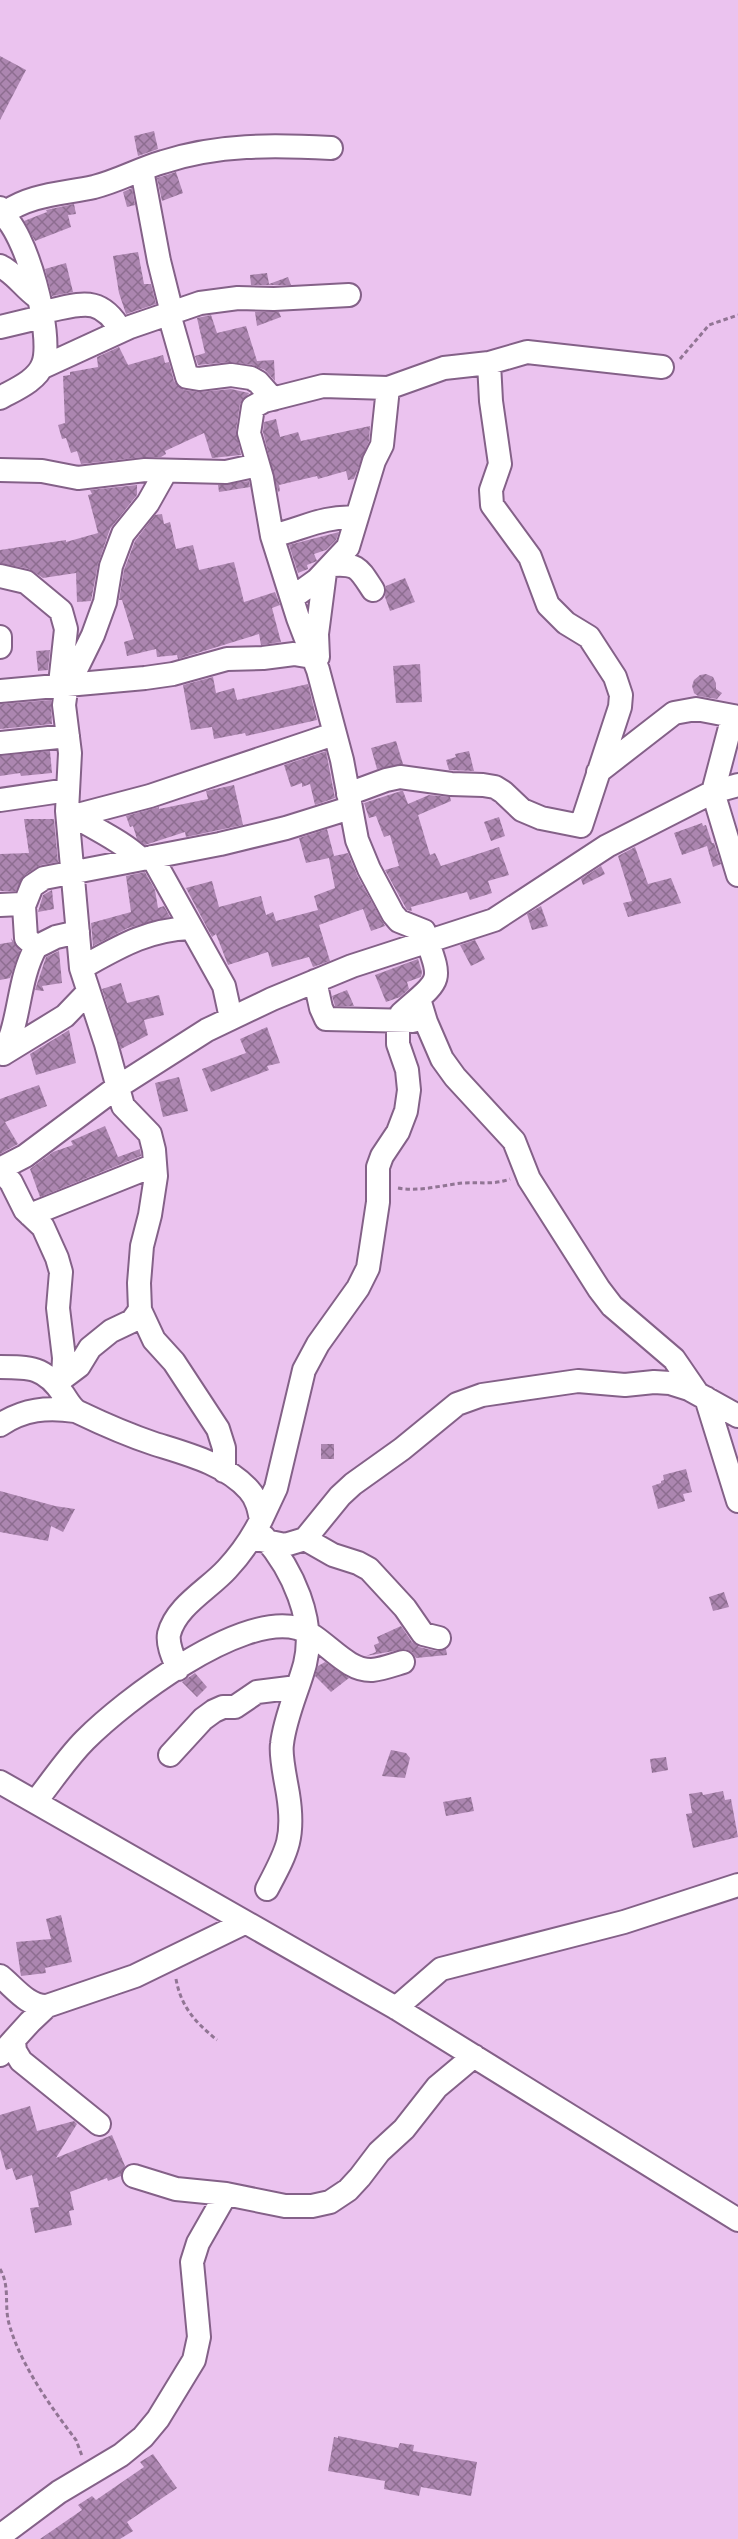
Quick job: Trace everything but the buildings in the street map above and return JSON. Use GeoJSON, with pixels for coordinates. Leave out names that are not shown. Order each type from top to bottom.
{"type":"FeatureCollection","features":[{"type":"Feature","properties":{"kind":"street"},"geometry":{"type":"LineString","coordinates":[[0,398],[35,376],[43,366],[46,352],[40,309],[28,261],[13,225],[2,215],[26,200],[94,187],[163,162],[211,150],[251,145],[331,148]]}},
{"type":"Feature","properties":{"kind":"street"},"geometry":{"type":"LineString","coordinates":[[142,170],[170,314],[187,377],[192,380],[231,375],[251,378],[258,382],[273,399]]}},
{"type":"Feature","properties":{"kind":"street"},"geometry":{"type":"LineString","coordinates":[[0,266],[14,274],[40,309]]}},
{"type":"Feature","properties":{"kind":"street"},"geometry":{"type":"LineString","coordinates":[[43,366],[121,331],[218,299],[274,300],[350,295]]}},
{"type":"Feature","properties":{"kind":"street"},"geometry":{"type":"LineString","coordinates":[[0,327],[40,309],[94,305],[113,315],[121,331]]}},
{"type":"Feature","properties":{"kind":"street"},"geometry":{"type":"LineString","coordinates":[[178,1670],[169,1636],[175,1621],[185,1608],[228,1569],[260,1532],[276,1488],[304,1370],[318,1344],[358,1288],[368,1268],[378,1202],[380,1161],[398,1132],[406,1111],[409,1090],[407,1070],[398,1044],[399,1019],[401,1014],[419,999],[437,978],[435,960],[424,931],[399,921],[387,905],[357,840],[334,734],[315,664],[272,536],[258,465],[249,433],[253,407],[258,403],[323,386],[388,388],[444,368],[489,363],[526,352],[662,367]]}},
{"type":"Feature","properties":{"kind":"street"},"geometry":{"type":"LineString","coordinates":[[36,947],[26,938],[24,906],[32,886],[38,881],[110,864],[256,836],[349,801],[386,780],[400,777],[495,787],[522,810],[541,818],[581,826],[620,707],[620,685],[589,637],[566,623],[548,605],[530,557],[492,505],[491,490],[500,464],[491,400],[489,363]]}},
{"type":"Feature","properties":{"kind":"street"},"geometry":{"type":"LineString","coordinates":[[292,598],[328,569],[348,547],[374,461],[382,445],[388,388]]}},
{"type":"Feature","properties":{"kind":"street"},"geometry":{"type":"LineString","coordinates":[[0,470],[42,471],[78,478],[145,470],[226,472],[258,465]]}},
{"type":"Feature","properties":{"kind":"street"},"geometry":{"type":"LineString","coordinates":[[65,684],[84,656],[105,602],[111,566],[123,534],[147,503],[166,471]]}},
{"type":"Feature","properties":{"kind":"street"},"geometry":{"type":"LineString","coordinates":[[272,536],[331,518],[354,527]]}},
{"type":"Feature","properties":{"kind":"street"},"geometry":{"type":"LineString","coordinates":[[354,527],[357,567]]}},
{"type":"Feature","properties":{"kind":"street"},"geometry":{"type":"LineString","coordinates":[[328,569],[351,564],[357,567],[373,590]]}},
{"type":"Feature","properties":{"kind":"street"},"geometry":{"type":"LineString","coordinates":[[315,664],[317,634],[328,569]]}},
{"type":"Feature","properties":{"kind":"street"},"geometry":{"type":"LineString","coordinates":[[0,576],[26,582],[61,611],[65,621],[64,697],[81,969],[106,1044],[116,1088],[123,1106],[150,1134],[155,1165],[154,1198],[142,1246],[140,1310],[154,1340],[174,1362],[218,1428],[224,1448],[224,1471]]}},
{"type":"Feature","properties":{"kind":"street"},"geometry":{"type":"LineString","coordinates":[[0,637],[0,647]]}},
{"type":"Feature","properties":{"kind":"street"},"geometry":{"type":"LineString","coordinates":[[0,691],[172,674],[227,659],[294,654],[315,664]]}},
{"type":"Feature","properties":{"kind":"street"},"geometry":{"type":"LineString","coordinates":[[598,772],[674,713],[696,709],[736,716],[713,792],[738,875]]}},
{"type":"Feature","properties":{"kind":"street"},"geometry":{"type":"LineString","coordinates":[[0,800],[70,806],[150,796],[334,734]]}},
{"type":"Feature","properties":{"kind":"street"},"geometry":{"type":"LineString","coordinates":[[0,742],[68,736]]}},
{"type":"Feature","properties":{"kind":"street"},"geometry":{"type":"LineString","coordinates":[[60,1382],[64,1358],[58,1308],[61,1272],[43,1227],[20,1203],[11,1182],[0,1169],[25,1156],[116,1088],[207,1030],[315,981],[391,952],[494,920],[607,846],[713,792],[738,784]]}},
{"type":"Feature","properties":{"kind":"street"},"geometry":{"type":"LineString","coordinates":[[70,806],[100,833],[146,858],[224,986],[231,1018]]}},
{"type":"Feature","properties":{"kind":"street"},"geometry":{"type":"LineString","coordinates":[[100,833],[110,864]]}},
{"type":"Feature","properties":{"kind":"street"},"geometry":{"type":"LineString","coordinates":[[0,905],[21,904],[24,906]]}},
{"type":"Feature","properties":{"kind":"street"},"geometry":{"type":"LineString","coordinates":[[81,969],[148,934],[165,929],[190,928]]}},
{"type":"Feature","properties":{"kind":"street"},"geometry":{"type":"LineString","coordinates":[[2,1056],[15,1028],[21,988],[36,947],[56,937],[78,932]]}},
{"type":"Feature","properties":{"kind":"street"},"geometry":{"type":"LineString","coordinates":[[315,981],[326,1019],[347,1021],[399,1019],[426,1023]]}},
{"type":"Feature","properties":{"kind":"street"},"geometry":{"type":"LineString","coordinates":[[2,1056],[65,1016],[88,992]]}},
{"type":"Feature","properties":{"kind":"street"},"geometry":{"type":"LineString","coordinates":[[419,999],[426,1023],[442,1059],[455,1077],[514,1141],[525,1172],[599,1289],[612,1306],[674,1359],[702,1396],[738,1501]]}},
{"type":"Feature","properties":{"kind":"street"},"geometry":{"type":"LineString","coordinates":[[30,1215],[155,1165]]}},
{"type":"Feature","properties":{"kind":"street"},"geometry":{"type":"LineString","coordinates":[[60,1382],[79,1366],[90,1348],[111,1331],[132,1321],[140,1310]]}},
{"type":"Feature","properties":{"kind":"street"},"geometry":{"type":"LineString","coordinates":[[0,1367],[25,1367],[38,1370],[60,1382],[75,1411]]}},
{"type":"Feature","properties":{"kind":"street"},"geometry":{"type":"LineString","coordinates":[[260,1532],[295,1544],[305,1539],[340,1496],[353,1484],[402,1449],[457,1404],[467,1399],[499,1391],[578,1381],[625,1385],[670,1383],[702,1396],[738,1416]]}},
{"type":"Feature","properties":{"kind":"street"},"geometry":{"type":"LineString","coordinates":[[0,1425],[13,1417],[44,1408],[75,1411],[224,1471],[250,1490],[259,1508],[260,1532],[296,1587],[307,1631],[305,1663],[282,1744],[291,1832],[286,1855],[267,1889]]}},
{"type":"Feature","properties":{"kind":"street"},"geometry":{"type":"LineString","coordinates":[[305,1539],[333,1555],[369,1569],[405,1608],[423,1634],[439,1638]]}},
{"type":"Feature","properties":{"kind":"street"},"geometry":{"type":"LineString","coordinates":[[36,1801],[83,1742],[134,1696],[208,1650],[255,1629],[286,1626],[307,1631],[348,1662],[361,1668],[379,1669],[403,1662]]}},
{"type":"Feature","properties":{"kind":"street"},"geometry":{"type":"LineString","coordinates":[[170,1755],[203,1719],[214,1711],[223,1707],[235,1707],[257,1692],[297,1687]]}},
{"type":"Feature","properties":{"kind":"street"},"geometry":{"type":"LineString","coordinates":[[0,1782],[396,2008],[738,2220]]}},
{"type":"Feature","properties":{"kind":"street"},"geometry":{"type":"LineString","coordinates":[[396,2008],[441,1969],[624,1922],[738,1885]]}},
{"type":"Feature","properties":{"kind":"street"},"geometry":{"type":"LineString","coordinates":[[0,1976],[31,2003],[39,2007],[47,2006],[135,1976],[244,1923]]}},
{"type":"Feature","properties":{"kind":"street"},"geometry":{"type":"LineString","coordinates":[[47,2006],[7,2048],[15,2051],[21,2061],[99,2124]]}},
{"type":"Feature","properties":{"kind":"street"},"geometry":{"type":"LineString","coordinates":[[134,2176],[176,2189],[226,2194],[285,2206],[312,2206],[330,2202],[348,2190],[379,2152],[404,2129],[437,2087],[474,2056]]}},
{"type":"Feature","properties":{"kind":"street"},"geometry":{"type":"LineString","coordinates":[[0,2536],[59,2492],[121,2455],[158,2419],[194,2360],[199,2337],[192,2262],[198,2243],[226,2194]]}},
{"type":"Feature","properties":{"kind":"path"},"geometry":{"type":"LineString","coordinates":[[662,367],[678,360],[709,325],[738,315]]}},
{"type":"Feature","properties":{"kind":"path"},"geometry":{"type":"LineString","coordinates":[[378,1185],[413,1189],[471,1183],[493,1184],[525,1172]]}},
{"type":"Feature","properties":{"kind":"path"},"geometry":{"type":"LineString","coordinates":[[171,1959],[178,1993],[183,2004],[200,2026],[217,2040]]}},
{"type":"Feature","properties":{"kind":"path"},"geometry":{"type":"LineString","coordinates":[[0,2269],[7,2282],[7,2313],[12,2336],[24,2361],[76,2440],[89,2474]]}}]}
